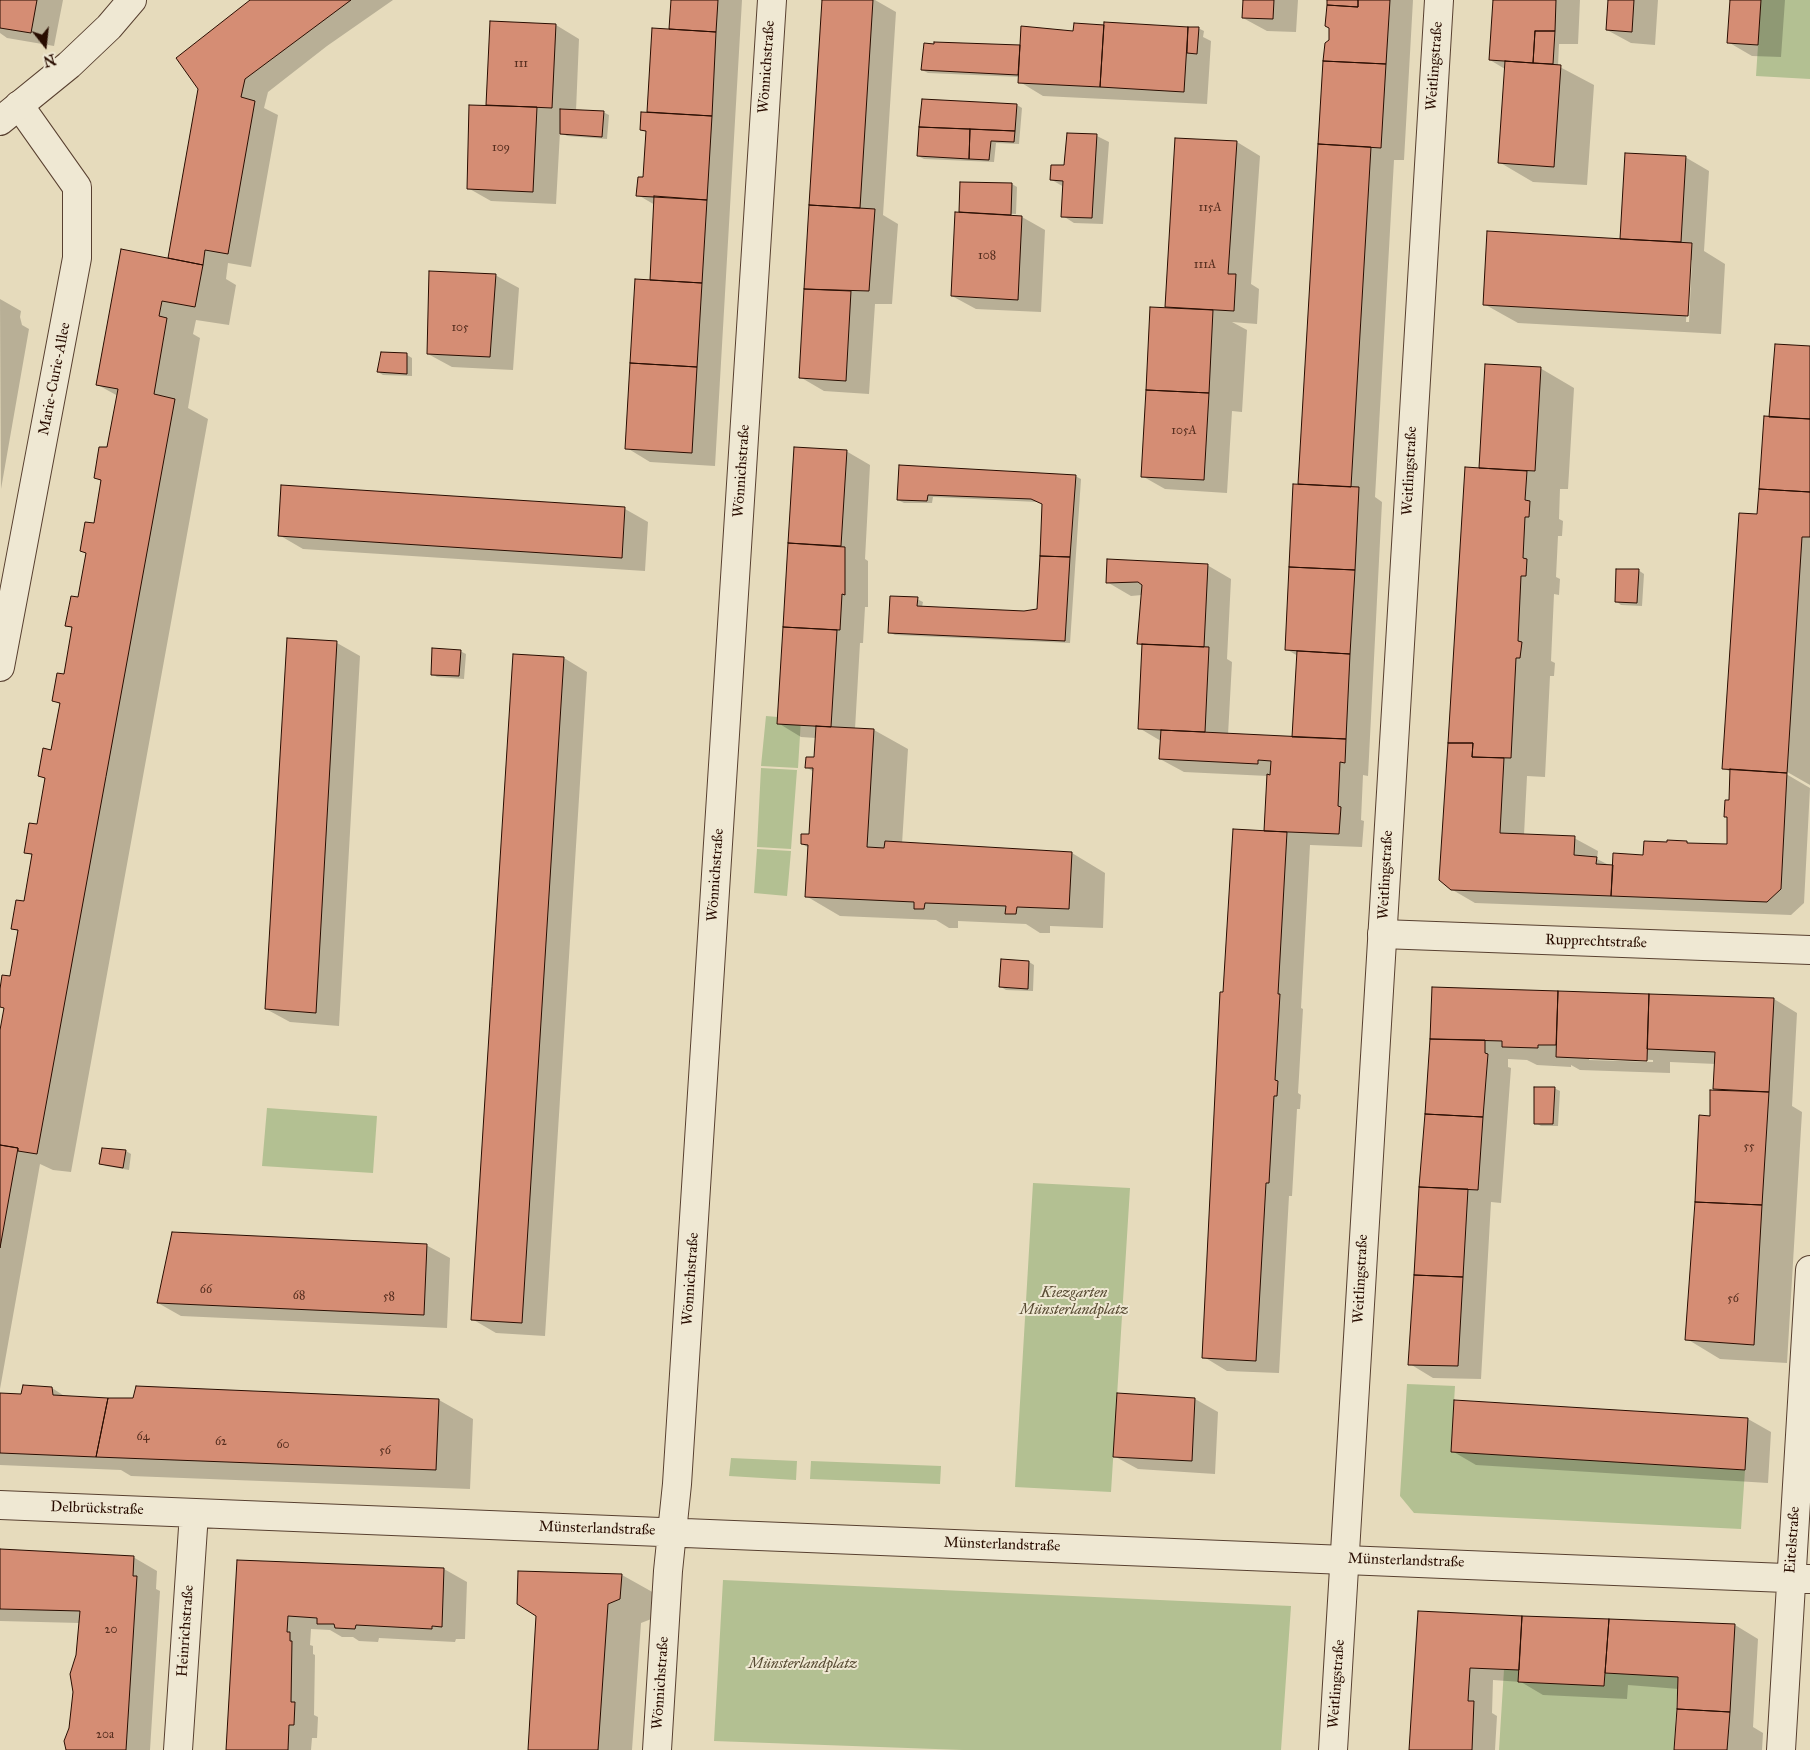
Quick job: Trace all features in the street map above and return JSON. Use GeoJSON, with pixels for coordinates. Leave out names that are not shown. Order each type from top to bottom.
{"type":"FeatureCollection","features":[{"type":"Feature","properties":{"kind":"street"},"geometry":{"type":"LineString","coordinates":[[10,113],[68,65],[109,27],[132,0]]}},
{"type":"Feature","properties":{"kind":"street","name":"Wönnichstraße"},"geometry":{"type":"LineString","coordinates":[[657,1750],[672,1532],[679,1465],[772,0]]}},
{"type":"Feature","properties":{"kind":"street","name":"Weitlingstraße"},"geometry":{"type":"LineString","coordinates":[[1333,1750],[1439,0]]}},
{"type":"Feature","properties":{"kind":"street","name":"Marie-Curie-Allee"},"geometry":{"type":"LineString","coordinates":[[0,667],[76,258],[77,187],[10,113]]}},
{"type":"Feature","properties":{"kind":"street","name":"Rupprechtstraße"},"geometry":{"type":"LineString","coordinates":[[1382,934],[1810,950]]}},
{"type":"Feature","properties":{"kind":"street","name":"Eitelstraße"},"geometry":{"type":"LineString","coordinates":[[1780,1750],[1800,1578],[1810,1270]]}},
{"type":"Feature","properties":{"kind":"street","name":"Delbrückstraße"},"geometry":{"type":"LineString","coordinates":[[0,1505],[194,1513]]}},
{"type":"Feature","properties":{"kind":"street","name":"Münsterlandstraße"},"geometry":{"type":"LineString","coordinates":[[194,1513],[1800,1578]]}},
{"type":"Feature","properties":{"kind":"street","name":"Heinrichstraße"},"geometry":{"type":"LineString","coordinates":[[178,1750],[194,1513]]}},
{"type":"Feature","properties":{"kind":"green space"},"geometry":{"type":"Polygon","coordinates":[[[1761,0],[1810,0],[1810,79],[1756,76],[1761,0]]]}},
{"type":"Feature","properties":{"kind":"green space"},"geometry":{"type":"Polygon","coordinates":[[[766,716],[801,719],[798,768],[761,766],[766,716]]]}},
{"type":"Feature","properties":{"kind":"green space"},"geometry":{"type":"Polygon","coordinates":[[[761,768],[797,770],[791,849],[757,847],[761,768]]]}},
{"type":"Feature","properties":{"kind":"green space"},"geometry":{"type":"Polygon","coordinates":[[[757,849],[791,851],[787,896],[754,893],[757,849]]]}},
{"type":"Feature","properties":{"kind":"green space"},"geometry":{"type":"Polygon","coordinates":[[[267,1108],[377,1116],[373,1173],[262,1166],[267,1108]]]}},
{"type":"Feature","properties":{"kind":"green space","name":"Kiezgarten Münsterlandplatz"},"geometry":{"type":"Polygon","coordinates":[[[1033,1183],[1130,1188],[1111,1492],[1015,1487],[1033,1183]]]}},
{"type":"Feature","properties":{"kind":"green space"},"geometry":{"type":"Polygon","coordinates":[[[1407,1384],[1455,1386],[1451,1452],[1745,1470],[1741,1529],[1414,1513],[1400,1496],[1407,1384]]]}},
{"type":"Feature","properties":{"kind":"green space"},"geometry":{"type":"Polygon","coordinates":[[[731,1458],[797,1461],[796,1480],[729,1476],[731,1458]]]}},
{"type":"Feature","properties":{"kind":"green space"},"geometry":{"type":"Polygon","coordinates":[[[811,1461],[941,1466],[940,1484],[810,1479],[811,1461]]]}},
{"type":"Feature","properties":{"kind":"green space","name":"Münsterlandplatz"},"geometry":{"type":"Polygon","coordinates":[[[723,1580],[1291,1606],[1281,1750],[963,1750],[714,1741],[723,1580]]]}},
{"type":"Feature","properties":{"kind":"green space"},"geometry":{"type":"Polygon","coordinates":[[[1504,1669],[1519,1670],[1518,1682],[1604,1686],[1605,1673],[1678,1677],[1674,1750],[1499,1750],[1504,1669]]]}},
{"type":"Feature","properties":{"kind":"building"},"geometry":{"type":"Polygon","coordinates":[[[0,0],[37,0],[31,33],[0,28],[0,0]]]}},
{"type":"Feature","properties":{"kind":"building"},"geometry":{"type":"Polygon","coordinates":[[[250,0],[351,0],[245,79],[241,97],[255,101],[228,254],[205,250],[203,265],[168,258],[198,89],[176,58],[250,0]]]}},
{"type":"Feature","properties":{"kind":"building"},"geometry":{"type":"Polygon","coordinates":[[[671,0],[718,0],[716,32],[669,29],[671,0]]]}},
{"type":"Feature","properties":{"kind":"building"},"geometry":{"type":"Polygon","coordinates":[[[822,0],[873,0],[860,208],[809,205],[822,0]]]}},
{"type":"Feature","properties":{"kind":"building"},"geometry":{"type":"Polygon","coordinates":[[[1243,0],[1274,0],[1273,19],[1242,18],[1243,0]]]}},
{"type":"Feature","properties":{"kind":"building"},"geometry":{"type":"Polygon","coordinates":[[[1327,0],[1358,0],[1358,7],[1327,5],[1327,0]]]}},
{"type":"Feature","properties":{"kind":"building"},"geometry":{"type":"Polygon","coordinates":[[[1358,0],[1390,0],[1386,64],[1323,61],[1325,43],[1329,40],[1329,28],[1325,26],[1327,5],[1358,7],[1358,0]]]}},
{"type":"Feature","properties":{"kind":"building"},"geometry":{"type":"Polygon","coordinates":[[[1493,0],[1556,0],[1555,31],[1535,31],[1533,63],[1489,60],[1493,0]]]}},
{"type":"Feature","properties":{"kind":"building"},"geometry":{"type":"Polygon","coordinates":[[[1608,0],[1634,0],[1632,32],[1606,30],[1608,0]]]}},
{"type":"Feature","properties":{"kind":"building"},"geometry":{"type":"Polygon","coordinates":[[[1730,0],[1761,0],[1758,45],[1727,43],[1730,0]]]}},
{"type":"Feature","properties":{"kind":"building"},"geometry":{"type":"Polygon","coordinates":[[[490,21],[556,24],[552,108],[486,105],[490,21]]]}},
{"type":"Feature","properties":{"kind":"building"},"geometry":{"type":"Polygon","coordinates":[[[1104,22],[1188,27],[1184,92],[1100,87],[1104,22]]]}},
{"type":"Feature","properties":{"kind":"building"},"geometry":{"type":"Polygon","coordinates":[[[1074,23],[1104,25],[1100,87],[1018,83],[1021,26],[1073,31],[1074,23]]]}},
{"type":"Feature","properties":{"kind":"building"},"geometry":{"type":"Polygon","coordinates":[[[1188,27],[1199,27],[1197,54],[1187,53],[1188,27]]]}},
{"type":"Feature","properties":{"kind":"building"},"geometry":{"type":"Polygon","coordinates":[[[652,28],[716,32],[712,116],[647,112],[652,28]]]}},
{"type":"Feature","properties":{"kind":"building"},"geometry":{"type":"Polygon","coordinates":[[[1535,31],[1555,31],[1553,64],[1533,63],[1535,31]]]}},
{"type":"Feature","properties":{"kind":"building"},"geometry":{"type":"Polygon","coordinates":[[[934,42],[1020,45],[1018,75],[921,70],[924,43],[934,44],[934,42]]]}},
{"type":"Feature","properties":{"kind":"building"},"geometry":{"type":"Polygon","coordinates":[[[1323,61],[1386,64],[1381,148],[1318,144],[1323,61]]]}},
{"type":"Feature","properties":{"kind":"building"},"geometry":{"type":"Polygon","coordinates":[[[1505,61],[1561,65],[1554,167],[1498,163],[1505,61]]]}},
{"type":"Feature","properties":{"kind":"building"},"geometry":{"type":"Polygon","coordinates":[[[922,99],[1017,104],[1015,131],[919,127],[922,99]]]}},
{"type":"Feature","properties":{"kind":"building"},"geometry":{"type":"Polygon","coordinates":[[[469,105],[537,107],[533,192],[467,189],[469,105]]]}},
{"type":"Feature","properties":{"kind":"building"},"geometry":{"type":"Polygon","coordinates":[[[560,109],[604,111],[602,137],[560,134],[560,109]]]}},
{"type":"Feature","properties":{"kind":"building"},"geometry":{"type":"Polygon","coordinates":[[[641,112],[712,116],[707,200],[636,196],[638,177],[643,177],[646,131],[640,130],[641,112]]]}},
{"type":"Feature","properties":{"kind":"building"},"geometry":{"type":"Polygon","coordinates":[[[919,127],[970,129],[969,159],[917,156],[919,127]]]}},
{"type":"Feature","properties":{"kind":"building"},"geometry":{"type":"Polygon","coordinates":[[[970,129],[1015,131],[1014,142],[991,141],[989,160],[969,159],[970,129]]]}},
{"type":"Feature","properties":{"kind":"building"},"geometry":{"type":"Polygon","coordinates":[[[1067,133],[1097,134],[1092,218],[1061,217],[1063,181],[1050,180],[1051,165],[1064,165],[1067,133]]]}},
{"type":"Feature","properties":{"kind":"building"},"geometry":{"type":"Polygon","coordinates":[[[1175,138],[1237,141],[1228,274],[1236,274],[1234,311],[1165,307],[1175,138]]]}},
{"type":"Feature","properties":{"kind":"building"},"geometry":{"type":"Polygon","coordinates":[[[1318,144],[1371,147],[1351,487],[1298,484],[1318,144]]]}},
{"type":"Feature","properties":{"kind":"building"},"geometry":{"type":"Polygon","coordinates":[[[1625,153],[1686,156],[1681,242],[1620,239],[1625,153]]]}},
{"type":"Feature","properties":{"kind":"building"},"geometry":{"type":"Polygon","coordinates":[[[960,182],[1012,183],[1011,215],[959,212],[960,182]]]}},
{"type":"Feature","properties":{"kind":"building"},"geometry":{"type":"Polygon","coordinates":[[[654,196],[707,200],[702,283],[650,280],[654,196]]]}},
{"type":"Feature","properties":{"kind":"building"},"geometry":{"type":"Polygon","coordinates":[[[809,205],[875,209],[869,291],[804,289],[809,205]]]}},
{"type":"Feature","properties":{"kind":"building"},"geometry":{"type":"Polygon","coordinates":[[[955,212],[1022,216],[1018,300],[951,296],[955,212]]]}},
{"type":"Feature","properties":{"kind":"building"},"geometry":{"type":"Polygon","coordinates":[[[1487,231],[1692,243],[1688,316],[1483,305],[1487,231]]]}},
{"type":"Feature","properties":{"kind":"building"},"geometry":{"type":"Polygon","coordinates":[[[121,249],[203,265],[195,307],[162,301],[159,316],[167,318],[154,394],[175,399],[37,1154],[18,1151],[18,1148],[0,1145],[0,1030],[4,1008],[0,1007],[0,989],[2,975],[10,976],[18,930],[11,929],[16,900],[24,901],[32,854],[24,853],[29,823],[37,824],[45,778],[38,776],[43,748],[51,750],[60,703],[52,701],[57,673],[64,674],[72,627],[65,626],[71,596],[78,597],[86,553],[80,551],[85,522],[94,523],[101,480],[94,478],[99,447],[107,447],[118,389],[96,385],[121,249]]]}},
{"type":"Feature","properties":{"kind":"building"},"geometry":{"type":"Polygon","coordinates":[[[429,271],[496,274],[490,357],[427,354],[429,271]]]}},
{"type":"Feature","properties":{"kind":"building"},"geometry":{"type":"Polygon","coordinates":[[[635,279],[702,283],[697,367],[630,363],[635,279]]]}},
{"type":"Feature","properties":{"kind":"building"},"geometry":{"type":"Polygon","coordinates":[[[804,289],[851,291],[846,381],[799,378],[804,289]]]}},
{"type":"Feature","properties":{"kind":"building"},"geometry":{"type":"Polygon","coordinates":[[[1150,307],[1213,310],[1209,393],[1146,390],[1150,307]]]}},
{"type":"Feature","properties":{"kind":"building"},"geometry":{"type":"Polygon","coordinates":[[[1775,344],[1810,346],[1810,419],[1769,417],[1775,344]]]}},
{"type":"Feature","properties":{"kind":"building"},"geometry":{"type":"Polygon","coordinates":[[[381,352],[407,353],[407,374],[377,372],[381,352]]]}},
{"type":"Feature","properties":{"kind":"building"},"geometry":{"type":"Polygon","coordinates":[[[630,363],[697,367],[692,453],[625,449],[630,363]]]}},
{"type":"Feature","properties":{"kind":"building"},"geometry":{"type":"Polygon","coordinates":[[[1485,364],[1541,367],[1535,471],[1479,468],[1485,364]]]}},
{"type":"Feature","properties":{"kind":"building"},"geometry":{"type":"Polygon","coordinates":[[[1146,390],[1209,393],[1204,480],[1141,477],[1146,390]]]}},
{"type":"Feature","properties":{"kind":"building"},"geometry":{"type":"Polygon","coordinates":[[[1764,416],[1810,419],[1810,492],[1759,489],[1764,416]]]}},
{"type":"Feature","properties":{"kind":"building"},"geometry":{"type":"Polygon","coordinates":[[[794,447],[847,450],[841,546],[788,543],[794,447]]]}},
{"type":"Feature","properties":{"kind":"building"},"geometry":{"type":"Polygon","coordinates":[[[899,465],[1076,475],[1070,557],[1040,556],[1042,504],[1031,499],[928,495],[927,501],[897,500],[899,465]]]}},
{"type":"Feature","properties":{"kind":"building"},"geometry":{"type":"Polygon","coordinates":[[[1465,467],[1527,471],[1525,500],[1530,501],[1529,517],[1525,517],[1523,558],[1527,559],[1526,576],[1521,576],[1518,641],[1522,642],[1520,658],[1516,658],[1511,758],[1472,757],[1473,743],[1448,743],[1465,467]]]}},
{"type":"Feature","properties":{"kind":"building"},"geometry":{"type":"Polygon","coordinates":[[[1293,484],[1359,487],[1355,570],[1289,567],[1293,484]]]}},
{"type":"Feature","properties":{"kind":"building"},"geometry":{"type":"Polygon","coordinates":[[[281,485],[625,507],[622,558],[278,536],[281,485]]]}},
{"type":"Feature","properties":{"kind":"building"},"geometry":{"type":"Polygon","coordinates":[[[1759,489],[1810,492],[1810,537],[1802,537],[1787,773],[1722,769],[1739,513],[1757,514],[1759,489]]]}},
{"type":"Feature","properties":{"kind":"building"},"geometry":{"type":"Polygon","coordinates":[[[788,543],[845,547],[845,595],[842,594],[840,630],[783,627],[788,543]]]}},
{"type":"Feature","properties":{"kind":"building"},"geometry":{"type":"Polygon","coordinates":[[[1040,556],[1070,557],[1065,641],[888,633],[890,596],[918,597],[917,606],[1024,611],[1037,609],[1040,556]]]}},
{"type":"Feature","properties":{"kind":"building"},"geometry":{"type":"Polygon","coordinates":[[[1107,559],[1208,564],[1204,647],[1137,644],[1142,585],[1138,582],[1106,583],[1107,559]]]}},
{"type":"Feature","properties":{"kind":"building"},"geometry":{"type":"Polygon","coordinates":[[[1289,567],[1355,570],[1350,654],[1285,650],[1289,567]]]}},
{"type":"Feature","properties":{"kind":"building"},"geometry":{"type":"Polygon","coordinates":[[[1616,569],[1639,569],[1637,603],[1615,602],[1616,569]]]}},
{"type":"Feature","properties":{"kind":"building"},"geometry":{"type":"Polygon","coordinates":[[[783,627],[837,630],[831,727],[777,724],[783,627]]]}},
{"type":"Feature","properties":{"kind":"building"},"geometry":{"type":"Polygon","coordinates":[[[287,638],[337,641],[316,1013],[265,1009],[287,638]]]}},
{"type":"Feature","properties":{"kind":"building"},"geometry":{"type":"Polygon","coordinates":[[[1142,644],[1209,647],[1205,732],[1138,729],[1142,644]]]}},
{"type":"Feature","properties":{"kind":"building"},"geometry":{"type":"Polygon","coordinates":[[[432,648],[461,650],[459,676],[431,675],[432,648]]]}},
{"type":"Feature","properties":{"kind":"building"},"geometry":{"type":"Polygon","coordinates":[[[1297,651],[1350,654],[1346,739],[1292,737],[1297,651]]]}},
{"type":"Feature","properties":{"kind":"building"},"geometry":{"type":"Polygon","coordinates":[[[513,654],[564,657],[522,1323],[471,1320],[513,654]]]}},
{"type":"Feature","properties":{"kind":"building"},"geometry":{"type":"Polygon","coordinates":[[[816,726],[874,729],[867,847],[884,848],[885,841],[1072,852],[1069,909],[1017,907],[1016,914],[1005,914],[1006,906],[925,903],[924,909],[914,909],[914,902],[805,897],[808,845],[801,844],[801,834],[809,834],[813,768],[805,768],[806,757],[814,757],[816,726]]]}},
{"type":"Feature","properties":{"kind":"building"},"geometry":{"type":"Polygon","coordinates":[[[1161,730],[1346,739],[1345,763],[1340,762],[1338,806],[1341,807],[1339,834],[1264,831],[1267,774],[1270,775],[1271,761],[1258,760],[1258,764],[1159,759],[1161,730]]]}},
{"type":"Feature","properties":{"kind":"building"},"geometry":{"type":"Polygon","coordinates":[[[1448,743],[1473,743],[1472,757],[1504,758],[1500,833],[1575,836],[1574,855],[1597,857],[1596,864],[1613,865],[1611,896],[1451,890],[1439,880],[1448,743]]]}},
{"type":"Feature","properties":{"kind":"building"},"geometry":{"type":"Polygon","coordinates":[[[1730,769],[1787,773],[1781,889],[1767,902],[1611,896],[1613,853],[1643,855],[1644,841],[1667,842],[1667,840],[1687,841],[1687,843],[1727,844],[1727,817],[1724,817],[1725,800],[1729,800],[1730,769]]]}},
{"type":"Feature","properties":{"kind":"building"},"geometry":{"type":"Polygon","coordinates":[[[1233,829],[1287,832],[1278,994],[1280,994],[1275,1080],[1278,1081],[1277,1096],[1274,1096],[1269,1183],[1266,1183],[1256,1361],[1202,1358],[1220,992],[1223,992],[1233,829]]]}},
{"type":"Feature","properties":{"kind":"building"},"geometry":{"type":"Polygon","coordinates":[[[1001,959],[1029,961],[1028,989],[999,987],[1001,959]]]}},
{"type":"Feature","properties":{"kind":"building"},"geometry":{"type":"Polygon","coordinates":[[[1432,987],[1558,991],[1556,1045],[1538,1045],[1538,1048],[1502,1047],[1502,1041],[1430,1039],[1432,987]]]}},
{"type":"Feature","properties":{"kind":"building"},"geometry":{"type":"Polygon","coordinates":[[[1558,991],[1649,994],[1647,1061],[1556,1057],[1558,991]]]}},
{"type":"Feature","properties":{"kind":"building"},"geometry":{"type":"Polygon","coordinates":[[[1649,994],[1774,998],[1769,1092],[1713,1089],[1715,1052],[1647,1049],[1649,994]]]}},
{"type":"Feature","properties":{"kind":"building"},"geometry":{"type":"Polygon","coordinates":[[[1430,1039],[1485,1040],[1485,1053],[1488,1054],[1483,1117],[1425,1114],[1430,1039]]]}},
{"type":"Feature","properties":{"kind":"building"},"geometry":{"type":"Polygon","coordinates":[[[1534,1087],[1555,1087],[1553,1124],[1534,1124],[1534,1087]]]}},
{"type":"Feature","properties":{"kind":"building"},"geometry":{"type":"Polygon","coordinates":[[[1710,1090],[1769,1092],[1762,1205],[1695,1202],[1699,1115],[1710,1116],[1710,1090]]]}},
{"type":"Feature","properties":{"kind":"building"},"geometry":{"type":"Polygon","coordinates":[[[1425,1114],[1483,1117],[1478,1190],[1419,1187],[1425,1114]]]}},
{"type":"Feature","properties":{"kind":"building"},"geometry":{"type":"Polygon","coordinates":[[[0,1145],[18,1148],[0,1248],[0,1145]]]}},
{"type":"Feature","properties":{"kind":"building"},"geometry":{"type":"Polygon","coordinates":[[[102,1148],[126,1150],[123,1168],[99,1164],[102,1148]]]}},
{"type":"Feature","properties":{"kind":"building"},"geometry":{"type":"Polygon","coordinates":[[[1419,1187],[1468,1189],[1463,1277],[1414,1275],[1419,1187]]]}},
{"type":"Feature","properties":{"kind":"building"},"geometry":{"type":"Polygon","coordinates":[[[1695,1202],[1762,1205],[1754,1345],[1685,1340],[1695,1202]]]}},
{"type":"Feature","properties":{"kind":"building"},"geometry":{"type":"Polygon","coordinates":[[[172,1232],[427,1244],[424,1315],[157,1303],[172,1232]]]}},
{"type":"Feature","properties":{"kind":"building"},"geometry":{"type":"Polygon","coordinates":[[[1414,1275],[1463,1277],[1458,1366],[1408,1365],[1414,1275]]]}},
{"type":"Feature","properties":{"kind":"building"},"geometry":{"type":"Polygon","coordinates":[[[23,1385],[52,1387],[53,1395],[108,1398],[96,1457],[0,1453],[0,1393],[21,1394],[23,1385]]]}},
{"type":"Feature","properties":{"kind":"building"},"geometry":{"type":"Polygon","coordinates":[[[136,1386],[439,1399],[436,1470],[96,1457],[108,1398],[133,1398],[136,1386]]]}},
{"type":"Feature","properties":{"kind":"building"},"geometry":{"type":"Polygon","coordinates":[[[1117,1393],[1195,1398],[1192,1461],[1113,1457],[1117,1393]]]}},
{"type":"Feature","properties":{"kind":"building"},"geometry":{"type":"Polygon","coordinates":[[[1454,1400],[1748,1418],[1745,1470],[1451,1452],[1454,1400]]]}},
{"type":"Feature","properties":{"kind":"building"},"geometry":{"type":"Polygon","coordinates":[[[0,1549],[134,1556],[133,1576],[137,1576],[126,1750],[66,1750],[64,1741],[69,1728],[73,1692],[70,1674],[76,1655],[80,1611],[0,1609],[0,1549]]]}},
{"type":"Feature","properties":{"kind":"building"},"geometry":{"type":"Polygon","coordinates":[[[237,1560],[444,1568],[442,1627],[432,1626],[432,1629],[356,1625],[355,1629],[335,1628],[334,1624],[317,1624],[317,1618],[288,1616],[287,1632],[290,1632],[290,1641],[292,1641],[291,1702],[295,1702],[294,1725],[289,1725],[288,1750],[226,1750],[237,1560]]]}},
{"type":"Feature","properties":{"kind":"building"},"geometry":{"type":"Polygon","coordinates":[[[518,1571],[622,1574],[620,1599],[608,1604],[598,1750],[528,1750],[536,1616],[517,1604],[518,1571]]]}},
{"type":"Feature","properties":{"kind":"building"},"geometry":{"type":"Polygon","coordinates":[[[1418,1611],[1522,1616],[1519,1670],[1470,1668],[1468,1701],[1474,1701],[1472,1750],[1409,1750],[1418,1611]]]}},
{"type":"Feature","properties":{"kind":"building"},"geometry":{"type":"Polygon","coordinates":[[[1522,1616],[1609,1619],[1604,1686],[1518,1682],[1522,1616]]]}},
{"type":"Feature","properties":{"kind":"building"},"geometry":{"type":"Polygon","coordinates":[[[1609,1619],[1735,1624],[1730,1712],[1677,1709],[1678,1677],[1605,1673],[1609,1619]]]}},
{"type":"Feature","properties":{"kind":"building"},"geometry":{"type":"Polygon","coordinates":[[[1677,1709],[1730,1712],[1727,1750],[1674,1750],[1677,1709]]]}}]}
